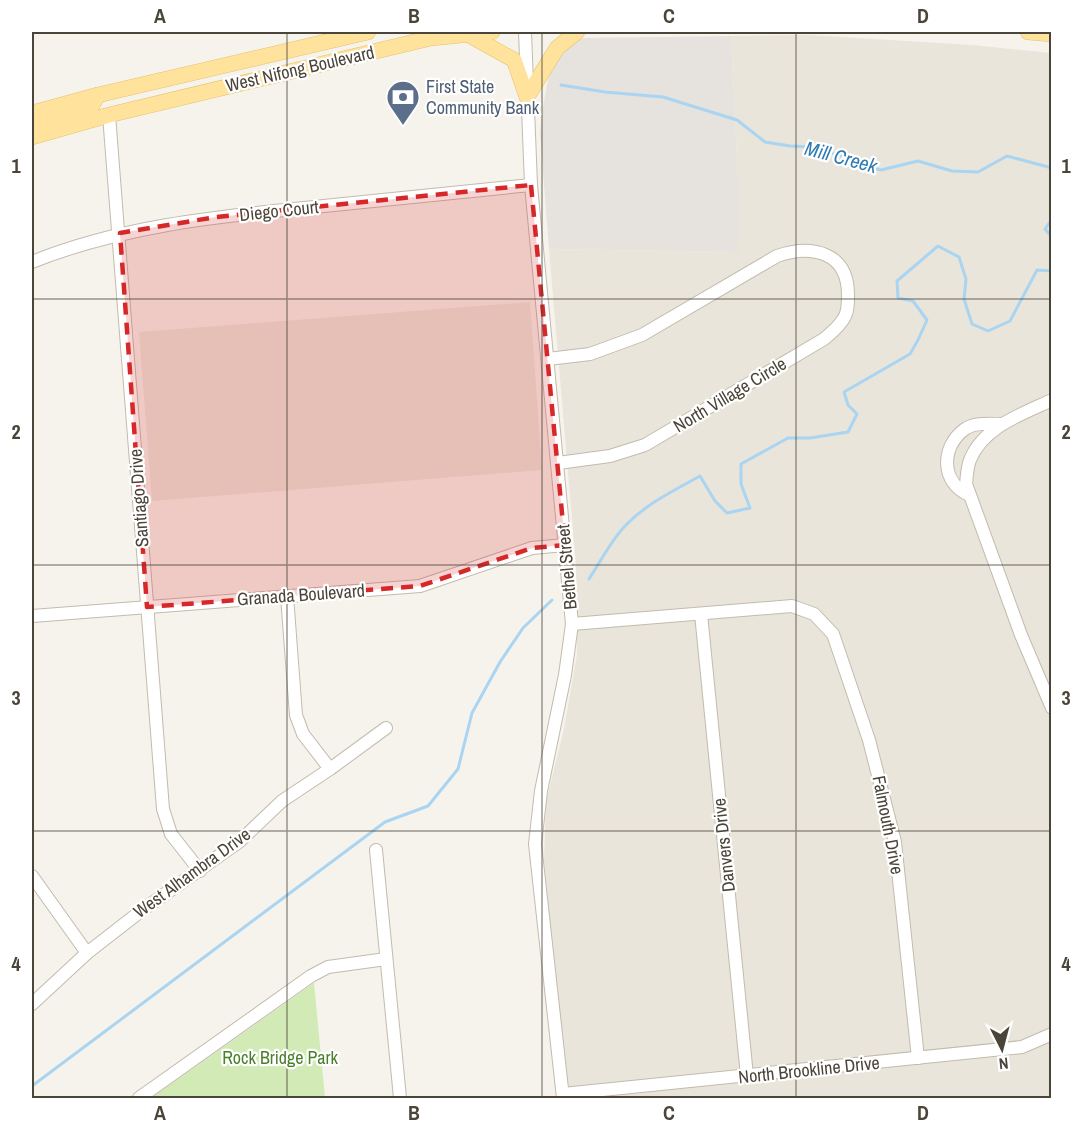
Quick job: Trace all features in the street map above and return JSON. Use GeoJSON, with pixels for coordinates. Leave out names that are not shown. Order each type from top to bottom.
{"type":"FeatureCollection","features":[{"type":"Feature","properties":{"kind":"main road","name":"West Nifong Boulevard"},"geometry":{"type":"LineString","coordinates":[[32,113],[98,95],[368,32]]}},
{"type":"Feature","properties":{"kind":"main road","name":"West Nifong Boulevard"},"geometry":{"type":"LineString","coordinates":[[32,137],[109,115],[431,38],[492,32]]}},
{"type":"Feature","properties":{"kind":"main road"},"geometry":{"type":"LineString","coordinates":[[527,97],[557,48],[577,32]]}},
{"type":"Feature","properties":{"kind":"main road"},"geometry":{"type":"LineString","coordinates":[[1028,32],[1052,34]]}},
{"type":"Feature","properties":{"kind":"main road"},"geometry":{"type":"LineString","coordinates":[[466,34],[514,60],[527,97]]}},
{"type":"Feature","properties":{"kind":"main road"},"geometry":{"type":"LineString","coordinates":[[109,115],[116,103],[201,82],[221,67]]}},
{"type":"Feature","properties":{"kind":"main road"},"geometry":{"type":"LineString","coordinates":[[32,125],[90,108],[98,95]]}},
{"type":"Feature","properties":{"kind":"street","name":"Bethel Street"},"geometry":{"type":"LineString","coordinates":[[525,32],[531,185],[572,624],[565,675],[541,791],[535,844],[563,1096]]}},
{"type":"Feature","properties":{"kind":"street","name":"Santiago Drive"},"geometry":{"type":"LineString","coordinates":[[109,115],[164,818],[171,834],[200,871]]}},
{"type":"Feature","properties":{"kind":"street","name":"Diego Court"},"geometry":{"type":"LineString","coordinates":[[32,262],[66,248],[120,233],[216,217],[531,185]]}},
{"type":"Feature","properties":{"kind":"street","name":"North Village Circle"},"geometry":{"type":"LineString","coordinates":[[548,359],[590,354],[642,335],[777,256],[794,250],[822,253],[831,258],[843,270],[848,282],[846,316],[838,327],[824,339],[645,445],[610,456],[558,463]]}},
{"type":"Feature","properties":{"kind":"street"},"geometry":{"type":"LineString","coordinates":[[1052,400],[1002,424],[985,437],[969,462],[966,484],[1021,635],[1052,708]]}},
{"type":"Feature","properties":{"kind":"street"},"geometry":{"type":"LineString","coordinates":[[969,495],[958,490],[949,474],[947,456],[952,443],[965,429],[977,424],[1002,424]]}},
{"type":"Feature","properties":{"kind":"street","name":"Granada Boulevard"},"geometry":{"type":"LineString","coordinates":[[32,616],[420,586],[532,548],[565,545]]}},
{"type":"Feature","properties":{"kind":"street"},"geometry":{"type":"LineString","coordinates":[[287,596],[296,715],[303,734],[330,769]]}},
{"type":"Feature","properties":{"kind":"street","name":"Falmouth Drive"},"geometry":{"type":"LineString","coordinates":[[701,614],[792,606],[814,614],[834,634],[869,740],[895,842],[918,1058]]}},
{"type":"Feature","properties":{"kind":"street"},"geometry":{"type":"LineString","coordinates":[[572,624],[701,614]]}},
{"type":"Feature","properties":{"kind":"street","name":"Danvers Drive"},"geometry":{"type":"LineString","coordinates":[[701,614],[747,1076]]}},
{"type":"Feature","properties":{"kind":"street","name":"West Alhambra Drive"},"geometry":{"type":"LineString","coordinates":[[32,1004],[87,953],[141,911],[240,841],[282,801],[386,728]]}},
{"type":"Feature","properties":{"kind":"street"},"geometry":{"type":"LineString","coordinates":[[376,850],[400,1098]]}},
{"type":"Feature","properties":{"kind":"street"},"geometry":{"type":"LineString","coordinates":[[32,876],[87,953]]}},
{"type":"Feature","properties":{"kind":"street"},"geometry":{"type":"LineString","coordinates":[[139,1098],[320,971],[328,967],[386,959]]}},
{"type":"Feature","properties":{"kind":"street","name":"North Brookline Drive"},"geometry":{"type":"LineString","coordinates":[[563,1096],[1022,1047],[1052,1034]]}},
{"type":"Feature","properties":{"kind":"highlighted area"},"geometry":{"type":"Polygon","coordinates":[[[531,185],[565,545],[532,548],[420,586],[147,607],[120,233],[216,217],[531,185]]]}},
{"type":"Feature","properties":{"kind":"shaded area"},"geometry":{"type":"Polygon","coordinates":[[[808,35],[972,45],[1051,53],[1051,1098],[567,1098],[544,861],[546,802],[564,729],[577,654],[576,566],[549,249],[738,252],[738,178],[731,36],[808,35]]]}},
{"type":"Feature","properties":{"kind":"shaded area"},"geometry":{"type":"Polygon","coordinates":[[[731,36],[738,178],[738,252],[549,249],[540,133],[549,75],[572,41],[584,38],[731,36]]]}},
{"type":"Feature","properties":{"kind":"shaded area"},"geometry":{"type":"Polygon","coordinates":[[[530,302],[542,470],[152,501],[139,332],[530,302]]]}},
{"type":"Feature","properties":{"kind":"green space","name":"Rock Bridge Park"},"geometry":{"type":"Polygon","coordinates":[[[314,983],[325,1098],[151,1098],[314,983]]]}},
{"type":"Feature","properties":{"kind":"waterway","name":"Mill Creek"},"geometry":{"type":"LineString","coordinates":[[561,85],[605,92],[663,97],[737,120],[765,142],[814,147],[841,156],[854,164],[881,170],[918,161],[952,171],[978,172],[1007,156],[1052,168]]}},
{"type":"Feature","properties":{"kind":"waterway"},"geometry":{"type":"LineString","coordinates":[[1052,219],[1045,229],[1052,237]]}},
{"type":"Feature","properties":{"kind":"waterway"},"geometry":{"type":"LineString","coordinates":[[589,579],[626,525],[642,510],[671,492],[700,476],[715,501],[727,513],[750,508],[741,484],[741,464],[788,438],[810,438],[848,432],[857,414],[848,405],[844,392],[910,354],[918,340],[927,320],[913,301],[898,298],[897,281],[938,246],[959,257],[966,279],[964,299],[972,324],[988,331],[1010,321],[1037,270],[1052,271]]}},
{"type":"Feature","properties":{"kind":"waterway"},"geometry":{"type":"LineString","coordinates":[[32,1086],[385,822],[428,806],[458,769],[472,713],[500,662],[523,628],[552,600]]}},
{"type":"Feature","properties":{"kind":"place","name":"First State Community Bank"},"geometry":{"type":"Point","coordinates":[403,126]}}]}
